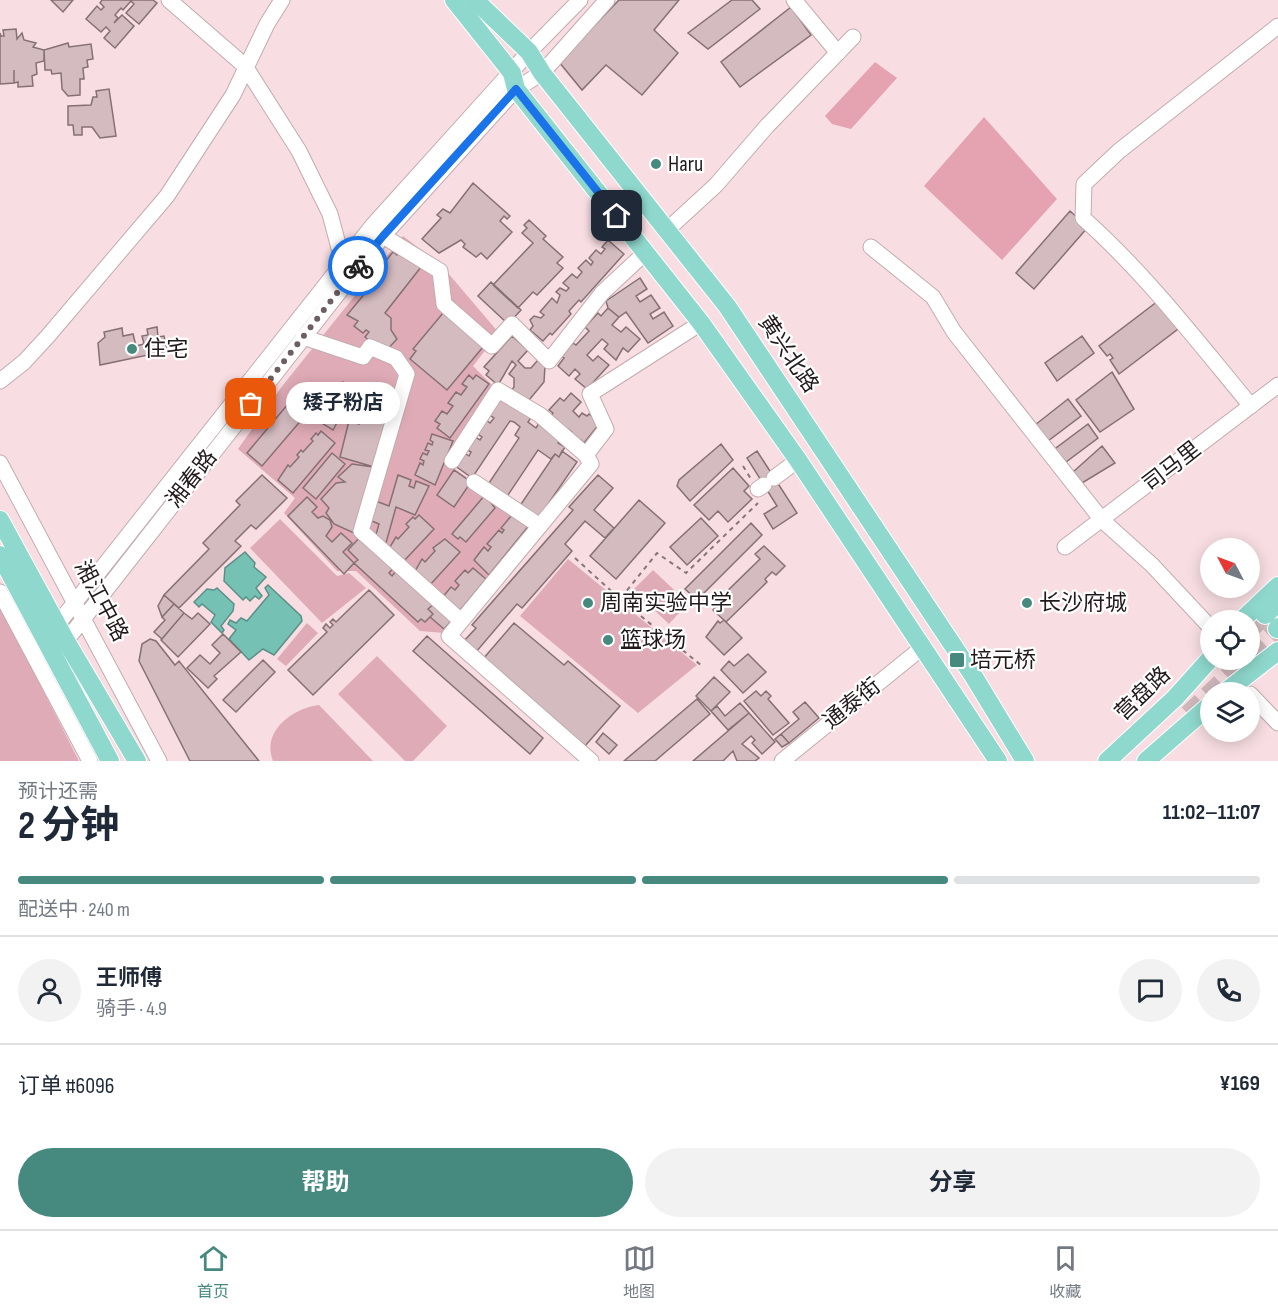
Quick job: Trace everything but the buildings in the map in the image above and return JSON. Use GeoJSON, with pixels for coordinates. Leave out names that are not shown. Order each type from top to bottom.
{"type":"FeatureCollection","features":[{"type":"Feature","properties":{"kind":"main road"},"geometry":{"type":"LineString","coordinates":[[454,0],[701,323],[798,460],[998,761]]}},
{"type":"Feature","properties":{"kind":"main road","name":"黄兴北路"},"geometry":{"type":"LineString","coordinates":[[475,0],[529,52],[542,74],[727,306],[974,677],[1025,761]]}},
{"type":"Feature","properties":{"kind":"main road"},"geometry":{"type":"LineString","coordinates":[[0,520],[61,633],[137,761]]}},
{"type":"Feature","properties":{"kind":"main road"},"geometry":{"type":"LineString","coordinates":[[0,555],[39,647],[110,761]]}},
{"type":"Feature","properties":{"kind":"main road"},"geometry":{"type":"LineString","coordinates":[[1253,610],[1278,586]]}},
{"type":"Feature","properties":{"kind":"main road"},"geometry":{"type":"LineString","coordinates":[[1248,682],[1278,651]]}},
{"type":"Feature","properties":{"kind":"main road","name":"营盘路"},"geometry":{"type":"LineString","coordinates":[[1107,761],[1175,698],[1200,669]]}},
{"type":"Feature","properties":{"kind":"main road"},"geometry":{"type":"LineString","coordinates":[[1146,761],[1200,714]]}},
{"type":"Feature","properties":{"kind":"street"},"geometry":{"type":"LineString","coordinates":[[169,0],[246,66],[299,151],[330,214],[343,263]]}},
{"type":"Feature","properties":{"kind":"street"},"geometry":{"type":"LineString","coordinates":[[0,381],[24,362],[48,336],[167,196],[233,95],[267,24],[282,0]]}},
{"type":"Feature","properties":{"kind":"street","name":"湘春路"},"geometry":{"type":"LineString","coordinates":[[39,647],[83,618],[383,236],[514,81],[529,52],[580,0]]}},
{"type":"Feature","properties":{"kind":"street","name":"湘春路"},"geometry":{"type":"LineString","coordinates":[[61,633],[75,603],[374,225],[514,81],[542,74],[607,0]]}},
{"type":"Feature","properties":{"kind":"street"},"geometry":{"type":"LineString","coordinates":[[794,0],[838,53]]}},
{"type":"Feature","properties":{"kind":"street"},"geometry":{"type":"LineString","coordinates":[[1251,406],[1157,291],[1120,251],[1083,218],[1084,184],[1119,151],[1278,26]]}},
{"type":"Feature","properties":{"kind":"street"},"geometry":{"type":"LineString","coordinates":[[667,230],[716,185],[767,126],[854,37]]}},
{"type":"Feature","properties":{"kind":"street"},"geometry":{"type":"LineString","coordinates":[[383,236],[440,271],[444,304],[492,346],[512,324],[549,361],[602,293],[646,252]]}},
{"type":"Feature","properties":{"kind":"street"},"geometry":{"type":"LineString","coordinates":[[871,247],[933,297],[954,332],[1102,520],[1152,565],[1200,616]]}},
{"type":"Feature","properties":{"kind":"street"},"geometry":{"type":"LineString","coordinates":[[586,455],[606,429],[590,394],[701,323]]}},
{"type":"Feature","properties":{"kind":"street"},"geometry":{"type":"LineString","coordinates":[[303,337],[363,357],[370,347],[396,358],[407,374],[361,531],[461,621]]}},
{"type":"Feature","properties":{"kind":"street","name":"司马里"},"geometry":{"type":"LineString","coordinates":[[1065,547],[1278,385]]}},
{"type":"Feature","properties":{"kind":"street"},"geometry":{"type":"LineString","coordinates":[[452,461],[498,390],[540,415],[586,455],[591,464],[449,636],[591,761]]}},
{"type":"Feature","properties":{"kind":"street"},"geometry":{"type":"LineString","coordinates":[[766,484],[798,460]]}},
{"type":"Feature","properties":{"kind":"street","name":"湘江中路"},"geometry":{"type":"LineString","coordinates":[[0,463],[159,761]]}},
{"type":"Feature","properties":{"kind":"street"},"geometry":{"type":"LineString","coordinates":[[474,482],[540,526]]}},
{"type":"Feature","properties":{"kind":"street"},"geometry":{"type":"LineString","coordinates":[[0,592],[39,647],[90,761]]}},
{"type":"Feature","properties":{"kind":"street","name":"通泰街"},"geometry":{"type":"LineString","coordinates":[[782,761],[923,647]]}},
{"type":"Feature","properties":{"kind":"street"},"geometry":{"type":"LineString","coordinates":[[1260,707],[1278,723]]}},
{"type":"Feature","properties":{"kind":"path"},"geometry":{"type":"LineString","coordinates":[[620,599],[657,554],[686,573],[763,497],[766,484],[743,466]]}},
{"type":"Feature","properties":{"kind":"path"},"geometry":{"type":"LineString","coordinates":[[575,558],[620,599],[702,666]]}},
{"type":"Feature","properties":{"kind":"shaded area"},"geometry":{"type":"Polygon","coordinates":[[[875,62],[897,78],[851,129],[832,124],[825,116],[875,62]]]}},
{"type":"Feature","properties":{"kind":"shaded area"},"geometry":{"type":"Polygon","coordinates":[[[984,117],[1057,199],[1002,260],[924,186],[984,117]]]}},
{"type":"Feature","properties":{"kind":"shaded area"},"geometry":{"type":"Polygon","coordinates":[[[403,236],[442,266],[499,333],[473,366],[493,386],[448,464],[535,525],[444,633],[420,631],[356,571],[337,571],[284,513],[295,498],[238,449],[283,385],[403,236]]]}},
{"type":"Feature","properties":{"kind":"shaded area"},"geometry":{"type":"Polygon","coordinates":[[[280,519],[337,576],[349,573],[366,588],[322,623],[250,548],[280,519]]]}},
{"type":"Feature","properties":{"kind":"shaded area"},"geometry":{"type":"Polygon","coordinates":[[[245,552],[255,563],[254,567],[266,577],[256,588],[262,596],[259,599],[255,596],[250,601],[246,597],[243,600],[224,581],[225,568],[245,552]]]}},
{"type":"Feature","properties":{"kind":"shaded area","name":"篮球场"},"geometry":{"type":"Polygon","coordinates":[[[568,559],[697,665],[638,713],[520,616],[568,559]]]}},
{"type":"Feature","properties":{"kind":"shaded area"},"geometry":{"type":"Polygon","coordinates":[[[653,570],[688,603],[669,624],[633,590],[653,570]]]}},
{"type":"Feature","properties":{"kind":"shaded area"},"geometry":{"type":"Polygon","coordinates":[[[268,585],[301,616],[302,621],[274,655],[263,649],[249,660],[229,639],[236,630],[228,624],[230,620],[236,623],[241,618],[247,621],[269,595],[265,588],[268,585]]]}},
{"type":"Feature","properties":{"kind":"shaded area"},"geometry":{"type":"Polygon","coordinates":[[[217,588],[234,604],[233,611],[221,626],[224,630],[222,633],[211,622],[215,615],[202,604],[199,607],[194,602],[207,589],[217,588]]]}},
{"type":"Feature","properties":{"kind":"shaded area"},"geometry":{"type":"Polygon","coordinates":[[[0,606],[79,761],[0,761],[0,606]]]}},
{"type":"Feature","properties":{"kind":"shaded area"},"geometry":{"type":"Polygon","coordinates":[[[307,623],[318,633],[286,666],[277,659],[307,623]]]}},
{"type":"Feature","properties":{"kind":"shaded area"},"geometry":{"type":"Polygon","coordinates":[[[377,656],[447,726],[413,761],[405,761],[338,694],[377,656]]]}},
{"type":"Feature","properties":{"kind":"shaded area"},"geometry":{"type":"Polygon","coordinates":[[[319,705],[373,761],[273,761],[270,750],[275,731],[290,716],[319,705]]]}},
{"type":"Feature","properties":{"kind":"tunnel"},"geometry":{"type":"LineString","coordinates":[[1260,620],[1265,615]]}},
{"type":"Feature","properties":{"kind":"tunnel"},"geometry":{"type":"LineString","coordinates":[[1260,645],[1277,629]]}},
{"type":"Feature","properties":{"kind":"tunnel"},"geometry":{"type":"LineString","coordinates":[[1188,714],[1234,670]]}},
{"type":"Feature","properties":{"kind":"way so far"},"geometry":{"type":"LineString","coordinates":[[251,404],[358,266]]}},
{"type":"Feature","properties":{"kind":"place","name":"Haru"},"geometry":{"type":"Point","coordinates":[656,164]}},
{"type":"Feature","properties":{"kind":"place","name":"住宅"},"geometry":{"type":"Point","coordinates":[132,349]}},
{"type":"Feature","properties":{"kind":"place","name":"矮子粉店"},"geometry":{"type":"Point","coordinates":[251,404]}},
{"type":"Feature","properties":{"kind":"place","name":"周南实验中学"},"geometry":{"type":"Point","coordinates":[588,603]}},
{"type":"Feature","properties":{"kind":"place","name":"长沙府城"},"geometry":{"type":"Point","coordinates":[1027,603]}},
{"type":"Feature","properties":{"kind":"place","name":"篮球场"},"geometry":{"type":"Point","coordinates":[608,640]}},
{"type":"Feature","properties":{"kind":"place","name":"培元桥"},"geometry":{"type":"Point","coordinates":[957,660]}},
{"type":"Feature","properties":{"kind":"route"},"geometry":{"type":"LineString","coordinates":[[358,266],[516,89],[617,216]]}}]}
